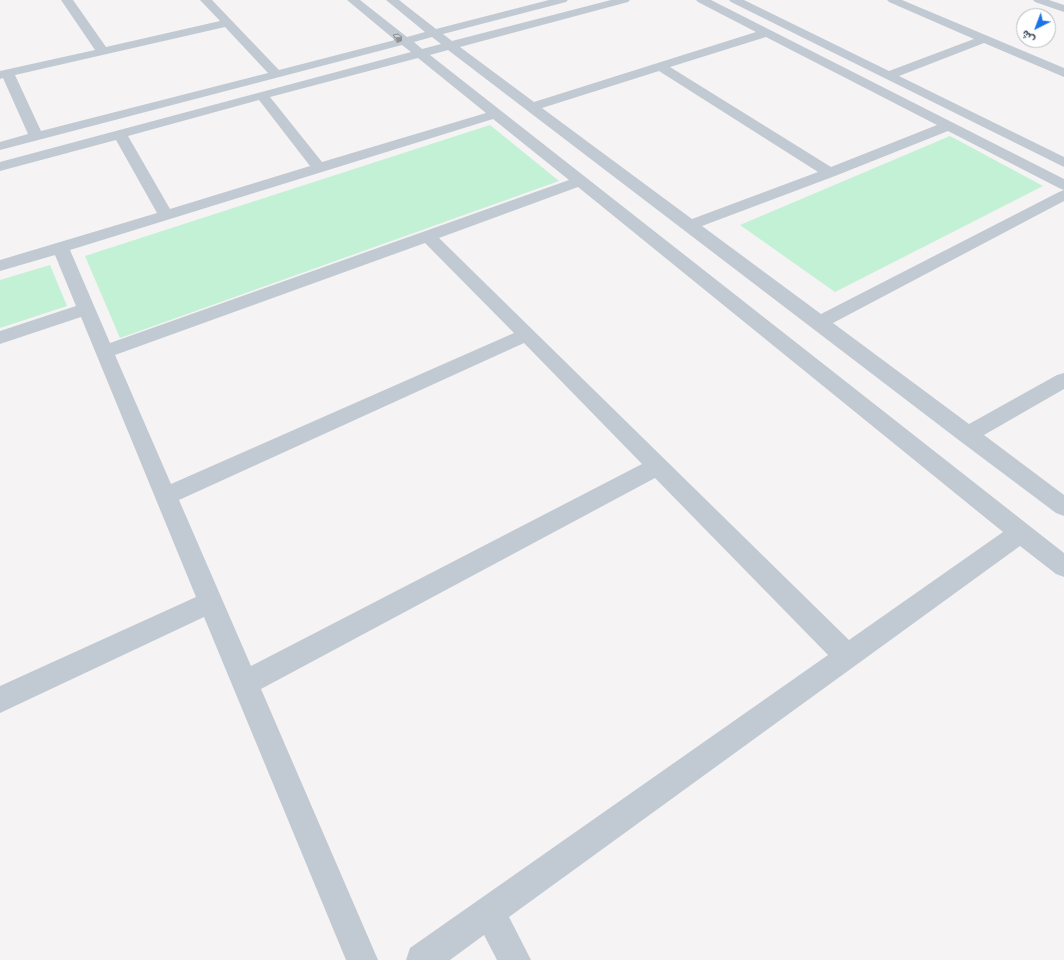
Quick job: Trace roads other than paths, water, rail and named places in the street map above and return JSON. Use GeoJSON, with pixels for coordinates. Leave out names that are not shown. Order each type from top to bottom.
{"type":"FeatureCollection","features":[{"type":"Feature","properties":{"kind":"street"},"geometry":{"type":"LineString","coordinates":[[67,0],[103,52]]}},
{"type":"Feature","properties":{"kind":"street"},"geometry":{"type":"LineString","coordinates":[[206,0],[277,75]]}},
{"type":"Feature","properties":{"kind":"street"},"geometry":{"type":"LineString","coordinates":[[353,0],[1064,567]]}},
{"type":"Feature","properties":{"kind":"street"},"geometry":{"type":"LineString","coordinates":[[392,0],[434,34],[1064,507]]}},
{"type":"Feature","properties":{"kind":"street"},"geometry":{"type":"LineString","coordinates":[[0,146],[434,34],[558,0]]}},
{"type":"Feature","properties":{"kind":"street"},"geometry":{"type":"LineString","coordinates":[[0,167],[262,95],[624,0]]}},
{"type":"Feature","properties":{"kind":"street"},"geometry":{"type":"LineString","coordinates":[[702,0],[1064,185]]}},
{"type":"Feature","properties":{"kind":"street"},"geometry":{"type":"LineString","coordinates":[[736,0],[1064,163]]}},
{"type":"Feature","properties":{"kind":"street"},"geometry":{"type":"LineString","coordinates":[[893,0],[1064,73]]}},
{"type":"Feature","properties":{"kind":"street"},"geometry":{"type":"LineString","coordinates":[[1039,0],[1063,9]]}},
{"type":"Feature","properties":{"kind":"street"},"geometry":{"type":"LineString","coordinates":[[36,136],[4,74],[227,23]]}},
{"type":"Feature","properties":{"kind":"street"},"geometry":{"type":"LineString","coordinates":[[532,107],[767,33]]}},
{"type":"Feature","properties":{"kind":"street"},"geometry":{"type":"LineString","coordinates":[[889,76],[985,39]]}},
{"type":"Feature","properties":{"kind":"street"},"geometry":{"type":"LineString","coordinates":[[661,66],[830,173]]}},
{"type":"Feature","properties":{"kind":"street"},"geometry":{"type":"LineString","coordinates":[[262,95],[319,168]]}},
{"type":"Feature","properties":{"kind":"street"},"geometry":{"type":"LineString","coordinates":[[0,266],[496,114]]}},
{"type":"Feature","properties":{"kind":"street"},"geometry":{"type":"LineString","coordinates":[[689,225],[830,173],[948,126]]}},
{"type":"Feature","properties":{"kind":"street"},"geometry":{"type":"LineString","coordinates":[[120,134],[166,215]]}},
{"type":"Feature","properties":{"kind":"street"},"geometry":{"type":"LineString","coordinates":[[105,352],[580,181]]}},
{"type":"Feature","properties":{"kind":"street"},"geometry":{"type":"LineString","coordinates":[[819,323],[1064,195]]}},
{"type":"Feature","properties":{"kind":"street"},"geometry":{"type":"LineString","coordinates":[[428,236],[848,656]]}},
{"type":"Feature","properties":{"kind":"street"},"geometry":{"type":"LineString","coordinates":[[60,247],[362,960]]}},
{"type":"Feature","properties":{"kind":"street"},"geometry":{"type":"LineString","coordinates":[[0,338],[87,309]]}},
{"type":"Feature","properties":{"kind":"street"},"geometry":{"type":"LineString","coordinates":[[166,496],[526,335]]}},
{"type":"Feature","properties":{"kind":"street"},"geometry":{"type":"LineString","coordinates":[[967,435],[1064,380]]}},
{"type":"Feature","properties":{"kind":"street"},"geometry":{"type":"LineString","coordinates":[[245,683],[658,466]]}},
{"type":"Feature","properties":{"kind":"street"},"geometry":{"type":"LineString","coordinates":[[422,960],[1021,532]]}},
{"type":"Feature","properties":{"kind":"street"},"geometry":{"type":"LineString","coordinates":[[0,700],[211,602]]}},
{"type":"Feature","properties":{"kind":"street"},"geometry":{"type":"LineString","coordinates":[[489,911],[515,960]]}}]}
